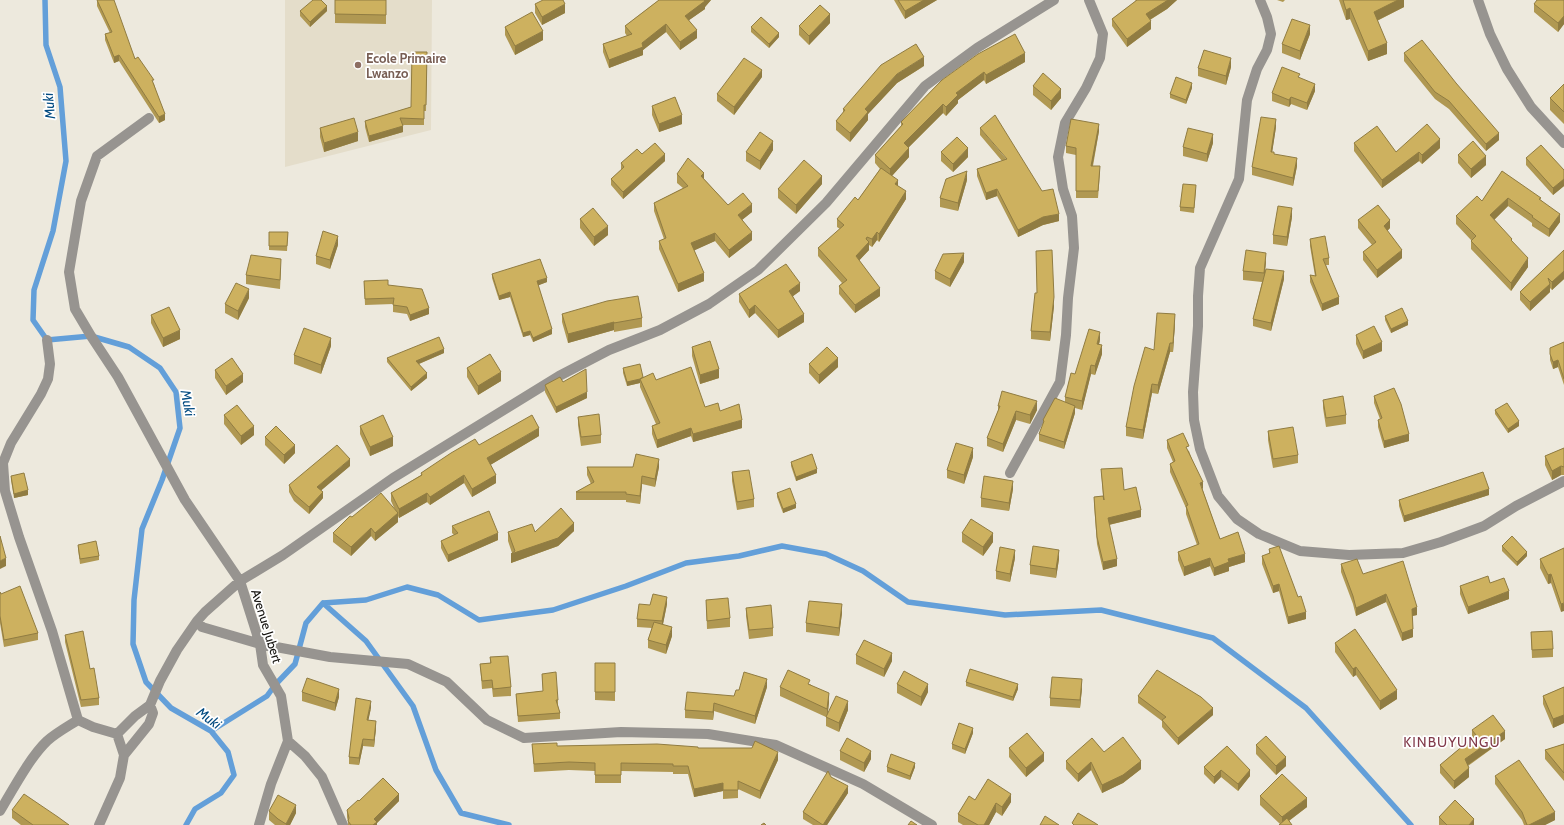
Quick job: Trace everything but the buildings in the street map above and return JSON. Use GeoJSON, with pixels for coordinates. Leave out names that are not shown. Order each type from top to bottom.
{"type":"FeatureCollection","features":[{"type":"Feature","properties":{"kind":"street"},"geometry":{"type":"LineString","coordinates":[[117,734],[135,716],[150,705],[160,681],[197,621],[240,581],[283,555],[393,478],[559,376],[609,350],[660,330],[709,304],[758,270],[826,203],[925,86],[977,48],[1054,0]]}},
{"type":"Feature","properties":{"kind":"street"},"geometry":{"type":"LineString","coordinates":[[1010,473],[1060,382],[1074,248],[1072,216],[1063,189],[1058,157],[1064,122],[1086,88],[1100,58],[1103,34],[1089,0]]}},
{"type":"Feature","properties":{"kind":"street"},"geometry":{"type":"LineString","coordinates":[[1260,0],[1267,17],[1271,34],[1247,100],[1239,180],[1200,268],[1198,326],[1193,392],[1194,420],[1200,449],[1218,496],[1242,523],[1259,534],[1300,551],[1349,555],[1380,554],[1403,552],[1440,542],[1484,526],[1516,506],[1564,481]]}},
{"type":"Feature","properties":{"kind":"street"},"geometry":{"type":"LineString","coordinates":[[1478,0],[1490,34],[1508,69],[1531,107],[1564,143]]}},
{"type":"Feature","properties":{"kind":"street","name":"Avenue Jubert"},"geometry":{"type":"LineString","coordinates":[[149,118],[97,156],[81,201],[68,272],[75,309],[118,377],[185,500],[240,581],[260,644],[263,665],[281,696],[288,741]]}},
{"type":"Feature","properties":{"kind":"street"},"geometry":{"type":"LineString","coordinates":[[46,340],[50,364],[48,379],[41,394],[14,438],[3,463],[5,491],[19,537],[52,632],[78,720],[117,734]]}},
{"type":"Feature","properties":{"kind":"street"},"geometry":{"type":"LineString","coordinates":[[197,621],[202,627],[260,644],[330,657],[408,664],[447,682],[487,720],[524,738],[621,732],[708,734],[776,745],[862,784],[932,825]]}},
{"type":"Feature","properties":{"kind":"street"},"geometry":{"type":"LineString","coordinates":[[124,755],[149,724],[153,713],[150,705]]}},
{"type":"Feature","properties":{"kind":"street"},"geometry":{"type":"LineString","coordinates":[[0,811],[33,759],[46,742],[61,730],[78,720]]}},
{"type":"Feature","properties":{"kind":"street"},"geometry":{"type":"LineString","coordinates":[[99,825],[120,778],[124,755],[117,734]]}},
{"type":"Feature","properties":{"kind":"street"},"geometry":{"type":"LineString","coordinates":[[259,825],[271,784],[288,741],[305,756],[322,777],[343,825]]}},
{"type":"Feature","properties":{"kind":"shaded area","name":"Ecole Primaire Lwanzo"},"geometry":{"type":"Polygon","coordinates":[[[285,0],[432,0],[431,130],[285,167],[285,0]]]}},
{"type":"Feature","properties":{"kind":"waterway","name":"Muki"},"geometry":{"type":"LineString","coordinates":[[45,0],[46,45],[60,87],[66,161],[53,231],[34,290],[33,320],[47,340],[91,336],[129,347],[160,368],[176,392],[180,428],[162,480],[142,529],[134,600],[133,644],[146,682],[171,708],[211,731],[228,752],[234,775],[221,793],[195,809],[186,825]]}},
{"type":"Feature","properties":{"kind":"waterway"},"geometry":{"type":"LineString","coordinates":[[211,731],[267,696],[275,685],[295,664],[306,623],[323,603],[366,600],[407,587],[438,595],[479,620],[553,610],[626,586],[686,563],[739,556],[782,546],[826,554],[863,571],[908,602],[1005,615],[1101,610],[1213,638],[1306,708],[1411,825]]}},
{"type":"Feature","properties":{"kind":"waterway"},"geometry":{"type":"LineString","coordinates":[[323,603],[366,641],[413,706],[436,770],[461,813],[509,825]]}},
{"type":"Feature","properties":{"kind":"place","name":"Ecole Primaire Lwanzo"},"geometry":{"type":"Point","coordinates":[358,65]}},
{"type":"Feature","properties":{"kind":"district","name":"KINBUYUNGU"},"geometry":{"type":"Point","coordinates":[1452,742]}}]}
